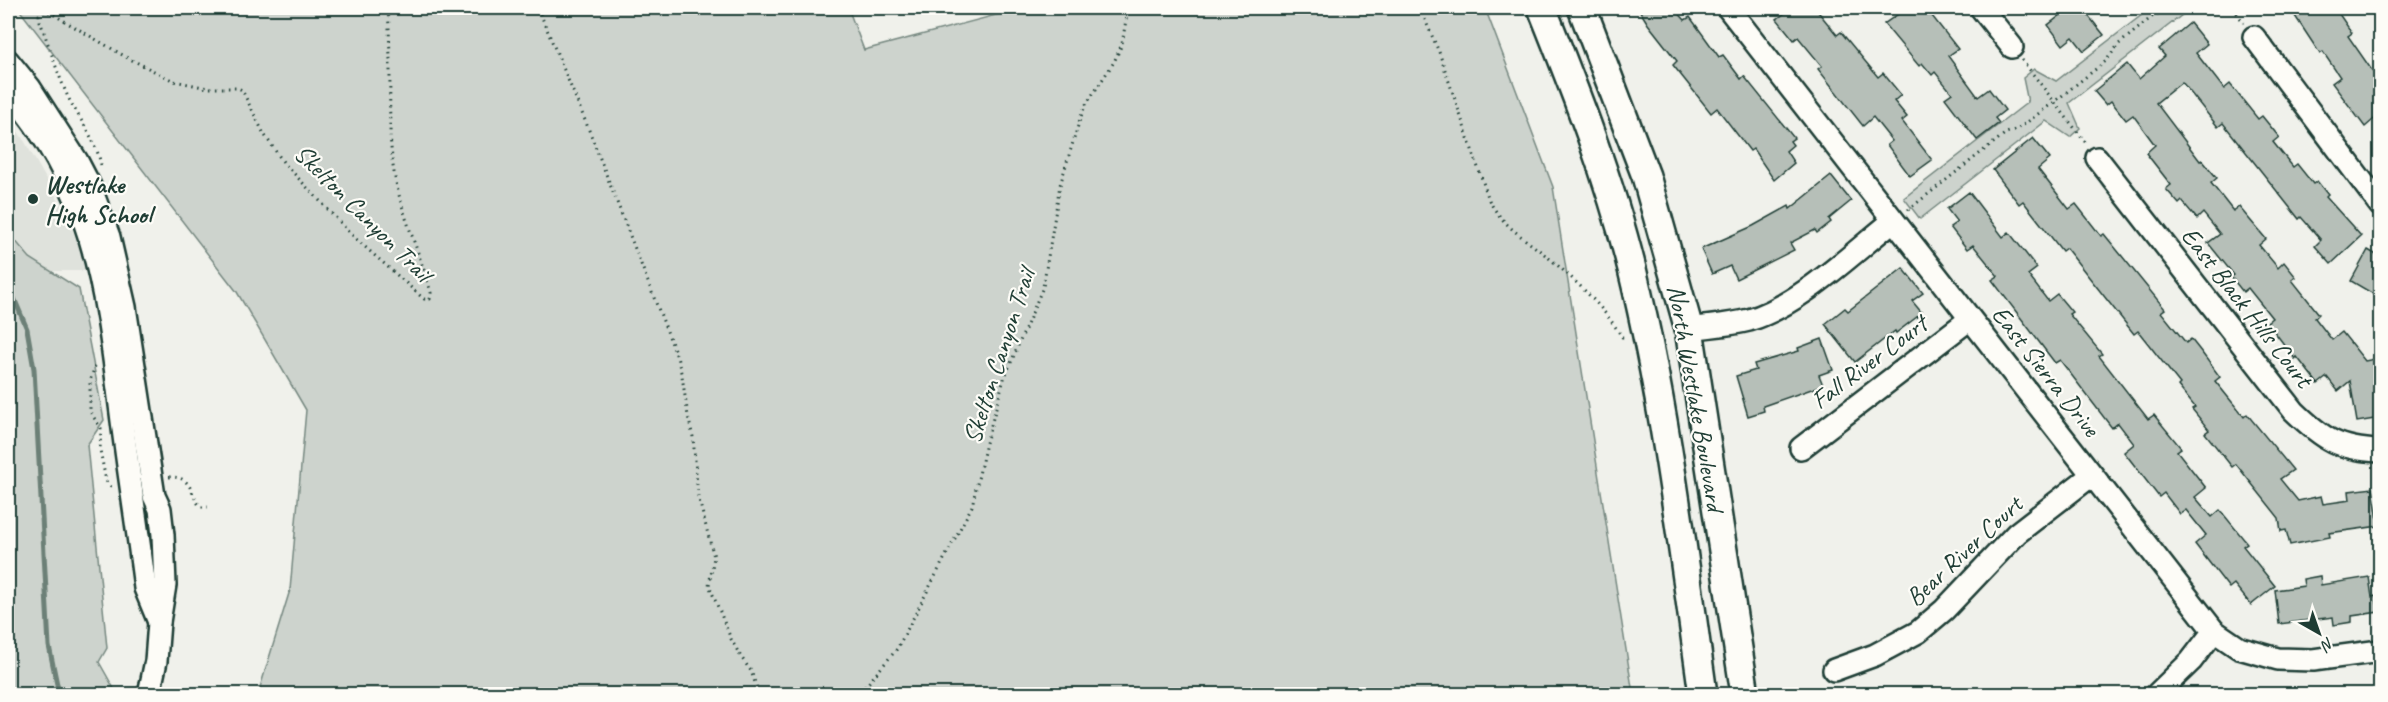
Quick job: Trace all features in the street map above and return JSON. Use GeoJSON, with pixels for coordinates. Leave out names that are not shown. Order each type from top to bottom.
{"type":"FeatureCollection","features":[{"type":"Feature","properties":{"kind":"main road","name":"North Westlake Boulevard"},"geometry":{"type":"LineString","coordinates":[[1542,8],[1603,170],[1632,268],[1667,437],[1703,694]]}},
{"type":"Feature","properties":{"kind":"main road","name":"North Westlake Boulevard"},"geometry":{"type":"LineString","coordinates":[[1582,8],[1611,77],[1646,176],[1689,329],[1745,694]]}},
{"type":"Feature","properties":{"kind":"street","name":"East Sierra Drive"},"geometry":{"type":"LineString","coordinates":[[1728,8],[2214,631],[2239,648],[2286,660],[2313,660],[2380,651]]}},
{"type":"Feature","properties":{"kind":"street"},"geometry":{"type":"LineString","coordinates":[[1981,8],[2012,47]]}},
{"type":"Feature","properties":{"kind":"street"},"geometry":{"type":"LineString","coordinates":[[2254,37],[2380,205]]}},
{"type":"Feature","properties":{"kind":"street"},"geometry":{"type":"LineString","coordinates":[[8,61],[30,88],[61,134],[90,186],[109,237],[118,273],[132,418],[132,496],[145,588],[159,622]]}},
{"type":"Feature","properties":{"kind":"street"},"geometry":{"type":"LineString","coordinates":[[8,90],[51,150],[69,183],[93,243],[132,418],[152,478],[154,496],[160,509],[165,585],[156,661],[149,694]]}},
{"type":"Feature","properties":{"kind":"street","name":"East Black Hills Court"},"geometry":{"type":"LineString","coordinates":[[2097,158],[2294,411],[2318,434],[2340,445],[2361,450],[2380,451]]}},
{"type":"Feature","properties":{"kind":"street"},"geometry":{"type":"LineString","coordinates":[[1689,329],[1748,320],[1781,308],[1893,221]]}},
{"type":"Feature","properties":{"kind":"street","name":"Fall River Court"},"geometry":{"type":"LineString","coordinates":[[1801,448],[1970,319]]}},
{"type":"Feature","properties":{"kind":"street","name":"Bear River Court"},"geometry":{"type":"LineString","coordinates":[[1834,670],[1875,654],[1918,632],[1944,610],[2017,533],[2092,475]]}},
{"type":"Feature","properties":{"kind":"street"},"geometry":{"type":"LineString","coordinates":[[2157,694],[2191,661],[2214,631]]}},
{"type":"Feature","properties":{"kind":"path","name":"Skelton Canyon Trail"},"geometry":{"type":"LineString","coordinates":[[90,186],[101,176],[99,154],[62,83],[40,21],[39,15],[44,12],[49,12],[126,57],[174,81],[208,88],[242,90],[264,134],[283,162],[372,255],[424,299],[430,299],[431,293],[395,179],[390,140],[388,8]]}},
{"type":"Feature","properties":{"kind":"path"},"geometry":{"type":"LineString","coordinates":[[538,8],[583,115],[677,357],[693,437],[698,496],[714,557],[710,585],[731,639],[751,670],[759,694]]}},
{"type":"Feature","properties":{"kind":"path","name":"Skelton Canyon Trail"},"geometry":{"type":"LineString","coordinates":[[855,694],[864,688],[897,649],[972,506],[986,443],[1004,380],[1043,287],[1060,184],[1080,119],[1085,106],[1114,62],[1122,44],[1128,8]]}},
{"type":"Feature","properties":{"kind":"path"},"geometry":{"type":"LineString","coordinates":[[1420,8],[1438,52],[1489,200],[1497,215],[1507,227],[1548,258],[1593,299],[1622,337],[1647,338]]}},
{"type":"Feature","properties":{"kind":"path"},"geometry":{"type":"LineString","coordinates":[[1893,221],[2006,133],[2018,129],[2054,102],[2106,61],[2119,44],[2152,17],[2168,8]]}},
{"type":"Feature","properties":{"kind":"path"},"geometry":{"type":"LineString","coordinates":[[2012,47],[2097,158]]}},
{"type":"Feature","properties":{"kind":"path"},"geometry":{"type":"LineString","coordinates":[[96,363],[90,381],[90,412],[101,428],[100,450],[106,482],[120,492],[132,496]]}},
{"type":"Feature","properties":{"kind":"path"},"geometry":{"type":"LineString","coordinates":[[152,478],[174,477],[184,480],[191,487],[196,502],[201,507],[208,507]]}},
{"type":"Feature","properties":{"kind":"shaded area"},"geometry":{"type":"Polygon","coordinates":[[[18,8],[848,8],[864,50],[1000,14],[1002,8],[1485,8],[1553,187],[1633,694],[258,694],[290,590],[306,410],[237,292],[18,8]]]}},
{"type":"Feature","properties":{"kind":"shaded area"},"geometry":{"type":"Polygon","coordinates":[[[2151,8],[2191,8],[2069,103],[2080,128],[2070,137],[2046,121],[1920,219],[1904,198],[2028,102],[2023,78],[2034,69],[2056,81],[2151,8]]]}},
{"type":"Feature","properties":{"kind":"shaded area","name":"Westlake High School"},"geometry":{"type":"Polygon","coordinates":[[[8,117],[65,212],[89,271],[52,271],[8,245],[8,117]]]}},
{"type":"Feature","properties":{"kind":"shaded area"},"geometry":{"type":"Polygon","coordinates":[[[8,232],[30,258],[79,289],[104,420],[87,445],[107,648],[99,662],[117,694],[8,694],[8,232]]]}},
{"type":"Feature","properties":{"kind":"building"},"geometry":{"type":"Polygon","coordinates":[[[1638,8],[1674,8],[1685,20],[1690,17],[1719,57],[1723,55],[1741,79],[1744,76],[1794,138],[1790,141],[1793,145],[1786,151],[1794,163],[1774,180],[1753,149],[1750,151],[1717,108],[1711,113],[1673,65],[1677,61],[1638,8]]]}},
{"type":"Feature","properties":{"kind":"building"},"geometry":{"type":"Polygon","coordinates":[[[1792,8],[1815,8],[1837,35],[1841,32],[1878,77],[1883,73],[1901,95],[1894,101],[1907,117],[1902,121],[1932,160],[1910,176],[1887,145],[1892,141],[1873,117],[1863,126],[1818,69],[1822,66],[1798,37],[1794,40],[1777,19],[1792,8]]]}},
{"type":"Feature","properties":{"kind":"building"},"geometry":{"type":"Polygon","coordinates":[[[1893,8],[1944,8],[1932,16],[1958,49],[1948,56],[1978,97],[1989,89],[2005,110],[1995,118],[1999,123],[1977,140],[1945,98],[1952,93],[1935,72],[1932,75],[1922,63],[1919,66],[1884,24],[1898,14],[1893,8]]]}},
{"type":"Feature","properties":{"kind":"building"},"geometry":{"type":"Polygon","coordinates":[[[2070,8],[2082,8],[2104,35],[2084,51],[2073,37],[2063,45],[2048,25],[2070,8]]]}},
{"type":"Feature","properties":{"kind":"building"},"geometry":{"type":"Polygon","coordinates":[[[2308,8],[2335,8],[2352,33],[2348,36],[2380,82],[2380,114],[2365,127],[2332,83],[2340,77],[2323,52],[2320,54],[2295,16],[2308,8]]]}},
{"type":"Feature","properties":{"kind":"building"},"geometry":{"type":"Polygon","coordinates":[[[2190,23],[2207,44],[2196,53],[2224,89],[2230,84],[2258,119],[2262,116],[2279,137],[2273,142],[2293,167],[2297,164],[2313,184],[2317,181],[2328,195],[2326,197],[2361,236],[2331,264],[2315,246],[2321,240],[2301,217],[2299,219],[2223,123],[2218,127],[2182,82],[2156,103],[2200,161],[2202,160],[2217,178],[2211,183],[2233,211],[2239,207],[2266,239],[2259,245],[2278,268],[2284,262],[2296,277],[2292,280],[2319,314],[2315,318],[2332,340],[2342,332],[2365,361],[2380,358],[2380,418],[2357,422],[2350,381],[2338,391],[2327,377],[2318,384],[2297,357],[2295,359],[2267,322],[2272,318],[2248,288],[2243,292],[2231,277],[2234,275],[2208,243],[2220,234],[2203,213],[2197,219],[2182,201],[2179,204],[2166,189],[2171,185],[2146,153],[2155,145],[2133,115],[2126,120],[2111,101],[2106,105],[2094,91],[2127,64],[2139,79],[2165,56],[2159,49],[2190,23]]]}},
{"type":"Feature","properties":{"kind":"building"},"geometry":{"type":"Polygon","coordinates":[[[2033,138],[2050,159],[2038,169],[2069,209],[2076,204],[2101,236],[2104,234],[2165,309],[2161,312],[2186,343],[2191,339],[2202,353],[2220,377],[2215,381],[2244,417],[2247,414],[2293,470],[2280,479],[2298,501],[2321,496],[2323,504],[2350,500],[2349,491],[2373,488],[2379,526],[2329,533],[2330,537],[2290,545],[2286,530],[2281,531],[2279,518],[2236,464],[2232,467],[2205,433],[2209,430],[2192,409],[2195,407],[2178,386],[2180,384],[2138,331],[2134,334],[2066,248],[2062,251],[2023,201],[2019,204],[1993,170],[2033,138]]]}},
{"type":"Feature","properties":{"kind":"building"},"geometry":{"type":"Polygon","coordinates":[[[1831,176],[1851,201],[1829,219],[1831,222],[1817,233],[1815,230],[1790,243],[1794,250],[1736,279],[1730,266],[1712,274],[1701,249],[1753,226],[1789,206],[1790,209],[1831,176]]]}},
{"type":"Feature","properties":{"kind":"building"},"geometry":{"type":"Polygon","coordinates":[[[1969,192],[2003,237],[2009,232],[2037,268],[2028,275],[2048,301],[2057,294],[2072,312],[2069,314],[2102,354],[2099,356],[2148,419],[2154,415],[2181,448],[2177,451],[2206,488],[2195,497],[2212,517],[2220,510],[2247,543],[2243,546],[2275,586],[2251,605],[2234,584],[2229,588],[2195,544],[2206,535],[2186,510],[2180,514],[2164,493],[2159,497],[2124,452],[2134,444],[2118,423],[2112,428],[2060,360],[2055,363],[1992,280],[1998,276],[1973,245],[1967,249],[1950,227],[1957,222],[1947,209],[1969,192]]]}},
{"type":"Feature","properties":{"kind":"building"},"geometry":{"type":"Polygon","coordinates":[[[2368,250],[2380,257],[2380,298],[2351,281],[2368,250]]]}},
{"type":"Feature","properties":{"kind":"building"},"geometry":{"type":"Polygon","coordinates":[[[1903,268],[1923,293],[1912,301],[1922,313],[1855,362],[1825,324],[1845,308],[1848,311],[1903,268]]]}},
{"type":"Feature","properties":{"kind":"building"},"geometry":{"type":"Polygon","coordinates":[[[1822,339],[1833,370],[1819,375],[1823,385],[1763,406],[1764,411],[1748,416],[1736,376],[1756,370],[1754,364],[1799,351],[1798,348],[1822,339]]]}},
{"type":"Feature","properties":{"kind":"building"},"geometry":{"type":"Polygon","coordinates":[[[2320,576],[2321,585],[2369,577],[2372,597],[2376,596],[2379,612],[2352,616],[2352,622],[2334,625],[2333,617],[2279,624],[2275,590],[2304,586],[2303,579],[2320,576]]]}},
{"type":"Feature","properties":{"kind":"waterway"},"geometry":{"type":"LineString","coordinates":[[8,284],[27,329],[34,369],[49,646],[59,694]]}},
{"type":"Feature","properties":{"kind":"place","name":"Westlake High School"},"geometry":{"type":"Point","coordinates":[33,199]}}]}
